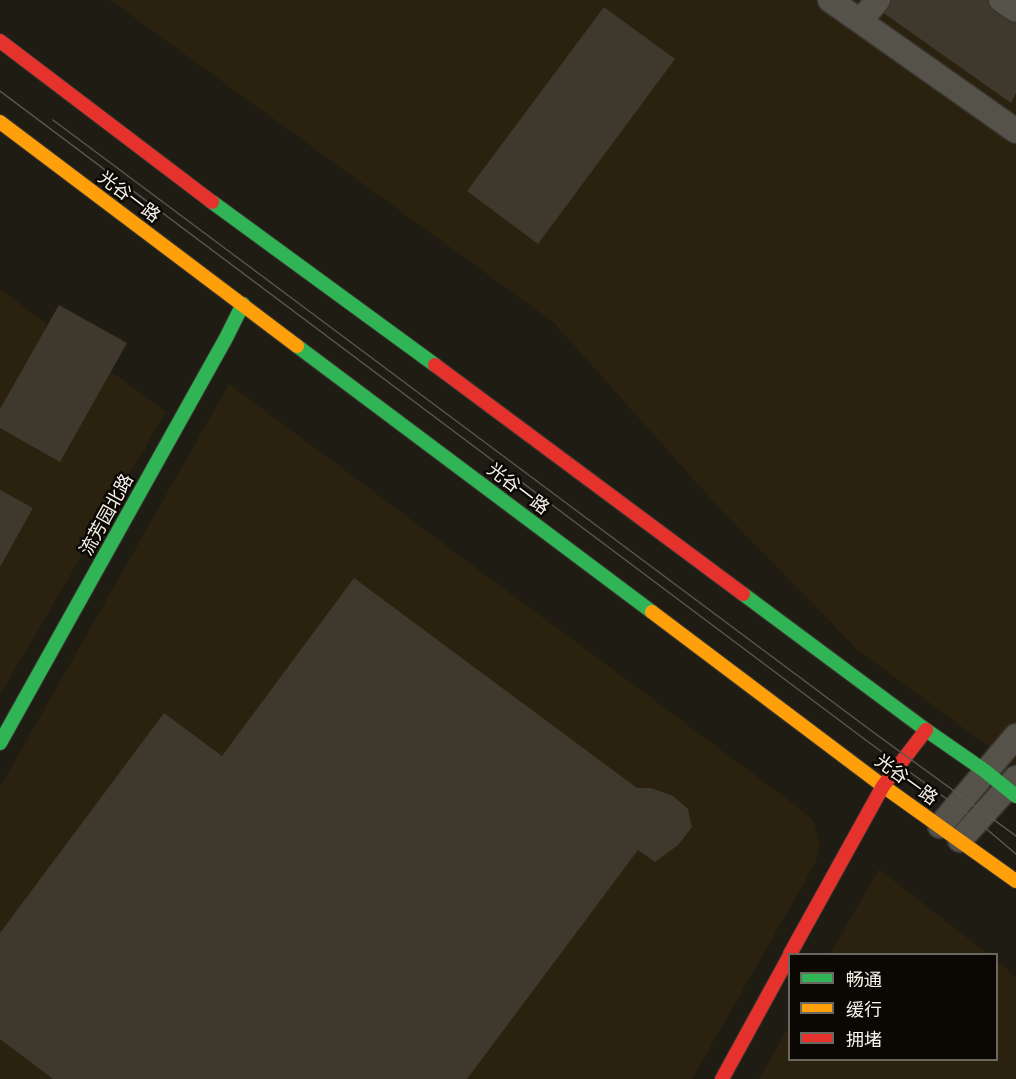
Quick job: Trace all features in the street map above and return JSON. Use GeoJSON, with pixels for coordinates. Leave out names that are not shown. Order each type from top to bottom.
{"type":"FeatureCollection","features":[{"type":"Feature","properties":{"kind":"main road"},"geometry":{"type":"LineString","coordinates":[[0,41],[269,245],[504,416],[926,730],[985,771],[1013,787]]}},
{"type":"Feature","properties":{"kind":"main road","name":"光谷一路"},"geometry":{"type":"LineString","coordinates":[[0,122],[882,786],[1016,881]]}},
{"type":"Feature","properties":{"kind":"main road","name":"流芳园北路"},"geometry":{"type":"LineString","coordinates":[[0,743],[243,304]]}},
{"type":"Feature","properties":{"kind":"main road"},"geometry":{"type":"LineString","coordinates":[[791,953],[882,786],[926,730]]}},
{"type":"Feature","properties":{"kind":"main road"},"geometry":{"type":"LineString","coordinates":[[722,1079],[788,959]]}},
{"type":"Feature","properties":{"kind":"street"},"geometry":{"type":"LineString","coordinates":[[830,0],[1016,131]]}},
{"type":"Feature","properties":{"kind":"street"},"geometry":{"type":"LineString","coordinates":[[860,21],[878,0]]}},
{"type":"Feature","properties":{"kind":"street"},"geometry":{"type":"LineString","coordinates":[[1001,0],[1016,10]]}},
{"type":"Feature","properties":{"kind":"street"},"geometry":{"type":"LineString","coordinates":[[940,826],[1016,736]]}},
{"type":"Feature","properties":{"kind":"street"},"geometry":{"type":"LineString","coordinates":[[960,840],[1013,787]]}},
{"type":"Feature","properties":{"kind":"shaded area"},"geometry":{"type":"Polygon","coordinates":[[[110,0],[1016,0],[1016,767],[858,650],[720,509],[553,322],[110,0]]]}},
{"type":"Feature","properties":{"kind":"shaded area"},"geometry":{"type":"Polygon","coordinates":[[[0,289],[166,412],[0,695],[0,289]]]}},
{"type":"Feature","properties":{"kind":"shaded area"},"geometry":{"type":"Polygon","coordinates":[[[229,384],[798,807],[814,822],[820,845],[816,862],[692,1079],[0,1079],[0,787],[229,384]]]}},
{"type":"Feature","properties":{"kind":"shaded area"},"geometry":{"type":"Polygon","coordinates":[[[879,869],[987,953],[831,953],[879,869]]]}},
{"type":"Feature","properties":{"kind":"shaded area"},"geometry":{"type":"Polygon","coordinates":[[[998,962],[1016,977],[1016,1079],[759,1079],[788,1028],[788,1061],[998,1061],[998,962]]]}},
{"type":"Feature","properties":{"kind":"building"},"geometry":{"type":"Polygon","coordinates":[[[865,0],[1016,0],[1016,93],[1011,103],[865,0]]]}},
{"type":"Feature","properties":{"kind":"building"},"geometry":{"type":"Polygon","coordinates":[[[604,7],[675,59],[538,244],[467,191],[604,7]]]}},
{"type":"Feature","properties":{"kind":"building"},"geometry":{"type":"Polygon","coordinates":[[[59,305],[127,343],[60,462],[0,428],[0,409],[59,305]]]}},
{"type":"Feature","properties":{"kind":"building"},"geometry":{"type":"Polygon","coordinates":[[[0,490],[33,508],[0,567],[0,490]]]}},
{"type":"Feature","properties":{"kind":"building"},"geometry":{"type":"Polygon","coordinates":[[[354,578],[637,788],[651,788],[673,796],[688,809],[692,827],[678,845],[655,862],[638,850],[467,1079],[53,1079],[0,1039],[0,933],[164,713],[222,756],[354,578]]]}},
{"type":"Feature","properties":{"kind":"tram line"},"geometry":{"type":"LineString","coordinates":[[0,91],[977,821],[1016,854]]}},
{"type":"Feature","properties":{"kind":"tram line"},"geometry":{"type":"LineString","coordinates":[[53,120],[873,732],[1016,836]]}},
{"type":"Feature","properties":{"kind":"traffic: fast"},"geometry":{"type":"LineString","coordinates":[[212,202],[435,365]]}},
{"type":"Feature","properties":{"kind":"traffic: fast"},"geometry":{"type":"LineString","coordinates":[[0,743],[243,304]]}},
{"type":"Feature","properties":{"kind":"traffic: fast"},"geometry":{"type":"LineString","coordinates":[[297,346],[652,612]]}},
{"type":"Feature","properties":{"kind":"traffic: fast"},"geometry":{"type":"LineString","coordinates":[[743,594],[1016,796]]}},
{"type":"Feature","properties":{"kind":"traffic: slow"},"geometry":{"type":"LineString","coordinates":[[0,122],[297,346]]}},
{"type":"Feature","properties":{"kind":"traffic: slow"},"geometry":{"type":"LineString","coordinates":[[652,612],[883,786],[1016,881]]}},
{"type":"Feature","properties":{"kind":"traffic: jam"},"geometry":{"type":"LineString","coordinates":[[0,41],[212,202]]}},
{"type":"Feature","properties":{"kind":"traffic: jam"},"geometry":{"type":"LineString","coordinates":[[435,365],[743,594]]}},
{"type":"Feature","properties":{"kind":"traffic: jam"},"geometry":{"type":"LineString","coordinates":[[791,953],[883,786],[926,730]]}},
{"type":"Feature","properties":{"kind":"traffic: jam"},"geometry":{"type":"LineString","coordinates":[[722,1079],[788,959]]}}]}
